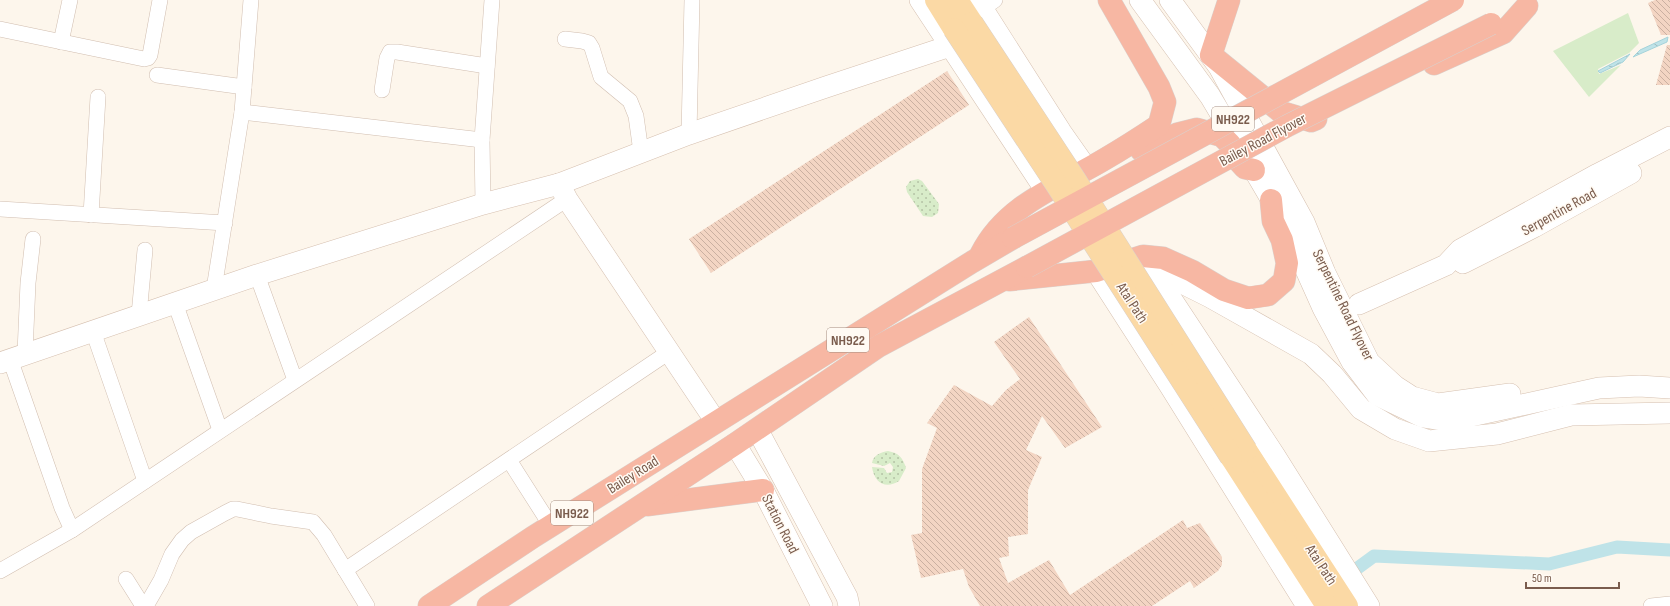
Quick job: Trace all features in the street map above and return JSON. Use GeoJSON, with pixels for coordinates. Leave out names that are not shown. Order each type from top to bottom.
{"type":"FeatureCollection","features":[{"type":"Feature","properties":{"kind":"highway"},"geometry":{"type":"LineString","coordinates":[[985,255],[988,240],[1013,213],[1046,191],[1104,160],[1159,125],[1165,102],[1159,87],[1109,0]]}},
{"type":"Feature","properties":{"kind":"highway"},"geometry":{"type":"LineString","coordinates":[[1229,0],[1211,54],[1280,112],[1311,121],[1503,33],[1533,3]]}},
{"type":"Feature","properties":{"kind":"highway","name":"NH922"},"geometry":{"type":"LineString","coordinates":[[716,422],[1013,238],[1453,0]]}},
{"type":"Feature","properties":{"kind":"highway","name":"Bailey Road Flyover"},"geometry":{"type":"LineString","coordinates":[[1001,281],[1287,126],[1533,3]]}},
{"type":"Feature","properties":{"kind":"highway"},"geometry":{"type":"LineString","coordinates":[[985,255],[1008,228],[1045,203],[1146,147],[1177,134],[1197,129],[1222,136],[1230,144],[1234,156],[1245,168],[1254,170]]}},
{"type":"Feature","properties":{"kind":"highway"},"geometry":{"type":"LineString","coordinates":[[1001,281],[1096,271],[1153,257],[1192,271],[1224,290],[1248,298],[1268,294],[1284,281],[1287,263],[1282,240],[1273,221],[1271,200]]}},
{"type":"Feature","properties":{"kind":"highway","name":"NH922"},"geometry":{"type":"LineString","coordinates":[[735,444],[879,346],[1001,281]]}},
{"type":"Feature","properties":{"kind":"highway","name":"Bailey Road"},"geometry":{"type":"LineString","coordinates":[[429,606],[542,532],[716,422]]}},
{"type":"Feature","properties":{"kind":"highway","name":"Bailey Road"},"geometry":{"type":"LineString","coordinates":[[488,606],[735,444]]}},
{"type":"Feature","properties":{"kind":"highway"},"geometry":{"type":"LineString","coordinates":[[642,505],[763,490]]}},
{"type":"Feature","properties":{"kind":"highway"},"geometry":{"type":"LineString","coordinates":[[542,532],[530,545],[519,552],[516,559],[518,565],[528,568],[555,551],[582,545]]}},
{"type":"Feature","properties":{"kind":"main road","name":"Atal Path"},"geometry":{"type":"LineString","coordinates":[[936,0],[972,18]]}},
{"type":"Feature","properties":{"kind":"main road","name":"Atal Path"},"geometry":{"type":"LineString","coordinates":[[957,0],[972,18],[1058,187],[1239,454],[1313,569],[1327,606]]}},
{"type":"Feature","properties":{"kind":"main road","name":"Atal Path"},"geometry":{"type":"LineString","coordinates":[[1313,569],[1358,600]]}},
{"type":"Feature","properties":{"kind":"street"},"geometry":{"type":"LineString","coordinates":[[61,42],[70,0]]}},
{"type":"Feature","properties":{"kind":"street"},"geometry":{"type":"LineString","coordinates":[[0,29],[144,59],[148,58],[150,55],[160,0]]}},
{"type":"Feature","properties":{"kind":"street"},"geometry":{"type":"LineString","coordinates":[[214,289],[242,112],[251,0]]}},
{"type":"Feature","properties":{"kind":"street"},"geometry":{"type":"LineString","coordinates":[[483,204],[482,140],[492,0]]}},
{"type":"Feature","properties":{"kind":"street"},"geometry":{"type":"LineString","coordinates":[[689,134],[692,0]]}},
{"type":"Feature","properties":{"kind":"street"},"geometry":{"type":"LineString","coordinates":[[920,0],[972,18],[1061,132],[1086,169]]}},
{"type":"Feature","properties":{"kind":"street","name":"Serpentine Road Flyover"},"geometry":{"type":"LineString","coordinates":[[1140,0],[1210,96],[1285,223],[1323,308],[1352,362],[1377,395],[1423,417],[1448,421],[1599,388],[1639,386],[1670,388]]}},
{"type":"Feature","properties":{"kind":"street","name":"Serpentine Road Flyover"},"geometry":{"type":"LineString","coordinates":[[1170,0],[1211,54],[1219,67],[1304,222],[1325,273],[1369,362],[1395,386],[1412,397],[1438,404],[1508,395],[1610,372],[1647,371],[1670,373]]}},
{"type":"Feature","properties":{"kind":"street"},"geometry":{"type":"LineString","coordinates":[[0,571],[72,530],[295,380],[563,191],[641,152],[826,87],[972,18]]}},
{"type":"Feature","properties":{"kind":"street"},"geometry":{"type":"LineString","coordinates":[[972,18],[1025,158],[1046,191]]}},
{"type":"Feature","properties":{"kind":"street"},"geometry":{"type":"LineString","coordinates":[[565,39],[589,43],[601,77],[630,101],[636,116],[641,152]]}},
{"type":"Feature","properties":{"kind":"street"},"geometry":{"type":"LineString","coordinates":[[382,90],[387,58],[390,52],[487,66]]}},
{"type":"Feature","properties":{"kind":"street"},"geometry":{"type":"LineString","coordinates":[[157,75],[244,87]]}},
{"type":"Feature","properties":{"kind":"street"},"geometry":{"type":"LineString","coordinates":[[91,215],[98,97]]}},
{"type":"Feature","properties":{"kind":"street"},"geometry":{"type":"LineString","coordinates":[[242,112],[482,140]]}},
{"type":"Feature","properties":{"kind":"street"},"geometry":{"type":"LineString","coordinates":[[1025,158],[1061,132]]}},
{"type":"Feature","properties":{"kind":"street"},"geometry":{"type":"LineString","coordinates":[[1359,304],[1446,265],[1460,250],[1598,174],[1670,137]]}},
{"type":"Feature","properties":{"kind":"street","name":"Serpentine Road"},"geometry":{"type":"LineString","coordinates":[[1446,265],[1464,263],[1534,227],[1670,152]]}},
{"type":"Feature","properties":{"kind":"street"},"geometry":{"type":"LineString","coordinates":[[12,359],[214,289],[483,204],[563,191]]}},
{"type":"Feature","properties":{"kind":"street"},"geometry":{"type":"LineString","coordinates":[[563,191],[716,422]]}},
{"type":"Feature","properties":{"kind":"street"},"geometry":{"type":"LineString","coordinates":[[0,209],[225,223]]}},
{"type":"Feature","properties":{"kind":"street"},"geometry":{"type":"LineString","coordinates":[[33,239],[28,283],[12,359],[62,508],[72,530]]}},
{"type":"Feature","properties":{"kind":"street"},"geometry":{"type":"LineString","coordinates":[[139,315],[145,250]]}},
{"type":"Feature","properties":{"kind":"street"},"geometry":{"type":"LineString","coordinates":[[1153,257],[1168,276],[1210,297],[1311,354],[1332,374],[1361,409],[1395,429],[1429,441],[1497,434],[1571,415],[1670,413]]}},
{"type":"Feature","properties":{"kind":"street"},"geometry":{"type":"LineString","coordinates":[[1153,257],[1275,456],[1313,569],[1307,606]]}},
{"type":"Feature","properties":{"kind":"street"},"geometry":{"type":"LineString","coordinates":[[1096,271],[1170,386],[1313,569]]}},
{"type":"Feature","properties":{"kind":"street"},"geometry":{"type":"LineString","coordinates":[[257,275],[295,380]]}},
{"type":"Feature","properties":{"kind":"street"},"geometry":{"type":"LineString","coordinates":[[175,303],[220,430]]}},
{"type":"Feature","properties":{"kind":"street"},"geometry":{"type":"LineString","coordinates":[[93,331],[145,481]]}},
{"type":"Feature","properties":{"kind":"street"},"geometry":{"type":"LineString","coordinates":[[346,570],[669,352]]}},
{"type":"Feature","properties":{"kind":"street"},"geometry":{"type":"LineString","coordinates":[[757,429],[848,597],[849,606]]}},
{"type":"Feature","properties":{"kind":"street","name":"Station Road"},"geometry":{"type":"LineString","coordinates":[[735,444],[763,490],[822,606]]}},
{"type":"Feature","properties":{"kind":"street"},"geometry":{"type":"LineString","coordinates":[[509,460],[542,532]]}},
{"type":"Feature","properties":{"kind":"street"},"geometry":{"type":"LineString","coordinates":[[146,606],[161,580],[172,554],[182,540],[191,532],[232,509],[241,509],[271,516],[313,522],[324,535],[367,606]]}},
{"type":"Feature","properties":{"kind":"street"},"geometry":{"type":"LineString","coordinates":[[126,579],[143,606]]}},
{"type":"Feature","properties":{"kind":"street"},"geometry":{"type":"LineString","coordinates":[[1650,606],[1670,604]]}},
{"type":"Feature","properties":{"kind":"green space"},"geometry":{"type":"Polygon","coordinates":[[[1628,13],[1639,43],[1629,53],[1598,69],[1599,74],[1621,65],[1589,97],[1553,51],[1628,13]]]}},
{"type":"Feature","properties":{"kind":"green space"},"geometry":{"type":"Polygon","coordinates":[[[918,179],[922,181],[939,204],[938,213],[932,217],[923,216],[907,192],[906,187],[910,181],[918,179]]]}},
{"type":"Feature","properties":{"kind":"green space"},"geometry":{"type":"Polygon","coordinates":[[[888,451],[900,456],[906,468],[899,481],[889,485],[881,483],[875,477],[872,467],[884,468],[887,473],[892,472],[893,467],[890,463],[884,466],[872,463],[878,454],[888,451]]]}},
{"type":"Feature","properties":{"kind":"water"},"geometry":{"type":"Polygon","coordinates":[[[1668,37],[1667,42],[1633,57],[1640,50],[1668,37]]]}},
{"type":"Feature","properties":{"kind":"water"},"geometry":{"type":"Polygon","coordinates":[[[1630,54],[1623,62],[1600,73],[1598,71],[1630,54]]]}},
{"type":"Feature","properties":{"kind":"building"},"geometry":{"type":"Polygon","coordinates":[[[1655,0],[1670,0],[1670,35],[1661,35],[1648,3],[1655,0]]]}},
{"type":"Feature","properties":{"kind":"building"},"geometry":{"type":"Polygon","coordinates":[[[1667,45],[1670,45],[1670,85],[1656,85],[1667,45]]]}},
{"type":"Feature","properties":{"kind":"building"},"geometry":{"type":"Polygon","coordinates":[[[947,71],[969,105],[711,273],[689,239],[947,71]]]}},
{"type":"Feature","properties":{"kind":"building"},"geometry":{"type":"Polygon","coordinates":[[[1029,317],[1102,427],[1065,448],[1042,416],[1026,450],[1042,457],[1028,490],[1028,534],[1008,537],[1009,556],[999,558],[1008,583],[1049,560],[1070,595],[1183,520],[1187,528],[1200,523],[1222,557],[1222,565],[1218,571],[1194,588],[1190,581],[1152,606],[980,606],[969,587],[963,569],[921,578],[911,535],[922,533],[922,469],[937,428],[927,423],[954,385],[992,406],[1006,390],[1020,379],[994,342],[1029,317]]]}},
{"type":"Feature","properties":{"kind":"waterway"},"geometry":{"type":"LineString","coordinates":[[1344,578],[1374,556],[1549,564],[1617,547],[1670,550]]}}]}
